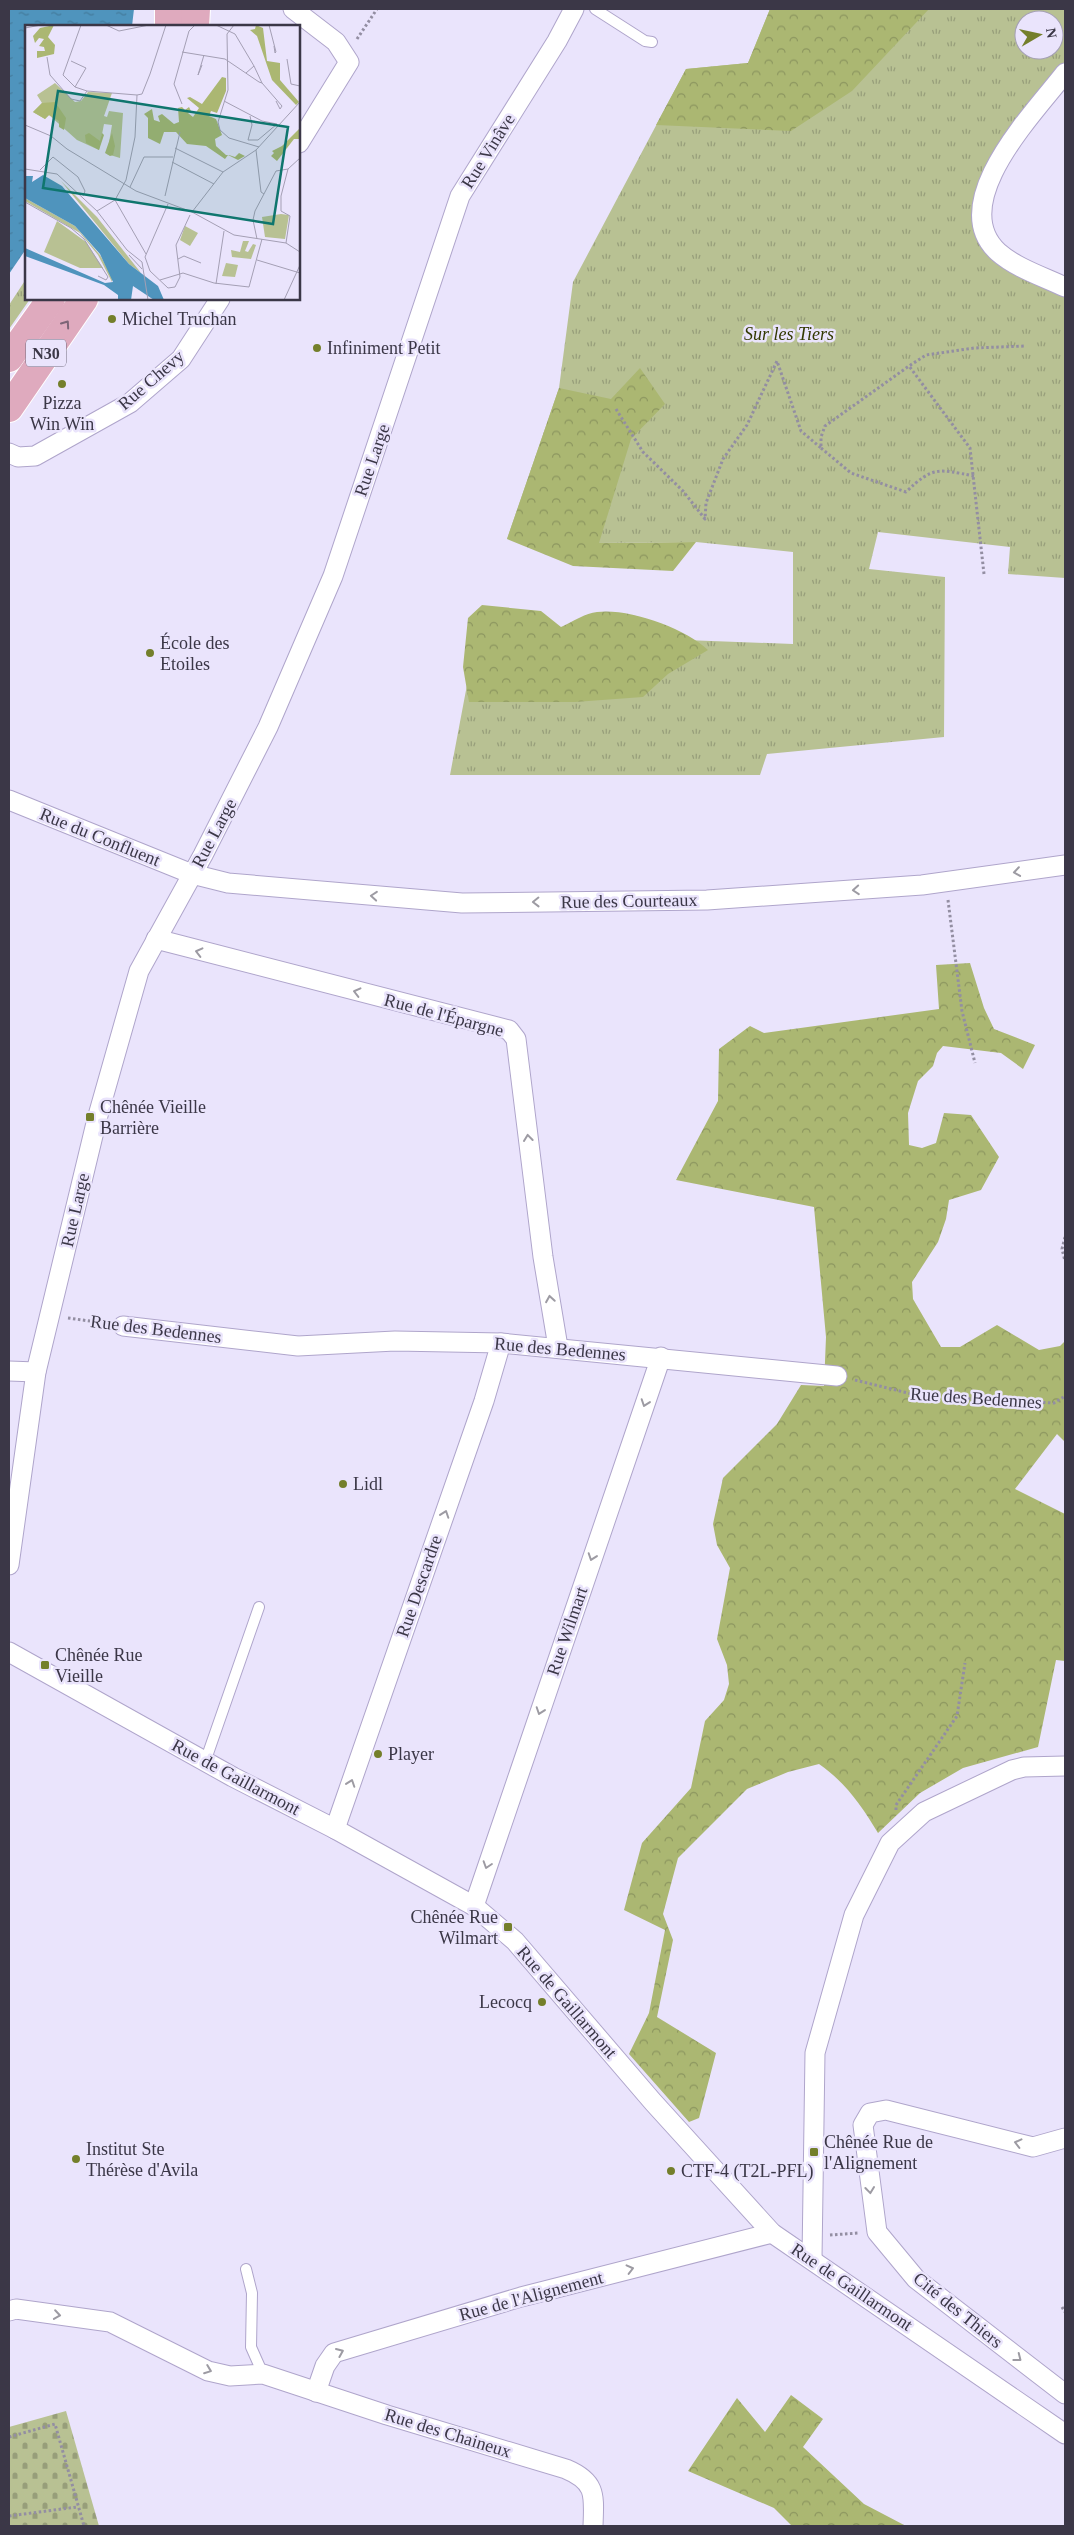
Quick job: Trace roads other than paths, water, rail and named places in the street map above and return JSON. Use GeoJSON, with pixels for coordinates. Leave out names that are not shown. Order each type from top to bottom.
{"type":"FeatureCollection","features":[{"type":"Feature","properties":{"kind":"main road"},"geometry":{"type":"LineString","coordinates":[[168,9],[169,25]]}},
{"type":"Feature","properties":{"kind":"main road"},"geometry":{"type":"LineString","coordinates":[[195,25],[196,9]]}},
{"type":"Feature","properties":{"kind":"main road","name":"N30"},"geometry":{"type":"LineString","coordinates":[[9,358],[50,300]]}},
{"type":"Feature","properties":{"kind":"main road","name":"N30"},"geometry":{"type":"LineString","coordinates":[[9,408],[83,300]]}},
{"type":"Feature","properties":{"kind":"street"},"geometry":{"type":"LineString","coordinates":[[293,9],[336,42],[350,62],[300,141]]}},
{"type":"Feature","properties":{"kind":"street","name":"Rue Vinâve"},"geometry":{"type":"LineString","coordinates":[[424,302],[460,196],[557,41],[574,9]]}},
{"type":"Feature","properties":{"kind":"street"},"geometry":{"type":"LineString","coordinates":[[1065,73],[1001,156],[984,195],[981,215],[985,233],[998,252],[1016,264],[1065,287]]}},
{"type":"Feature","properties":{"kind":"street","name":"Rue Chevy"},"geometry":{"type":"LineString","coordinates":[[9,453],[18,458],[35,456],[130,403],[181,359],[219,300]]}},
{"type":"Feature","properties":{"kind":"street","name":"Rue Large"},"geometry":{"type":"LineString","coordinates":[[36,1372],[97,1119],[126,1010],[139,971],[192,874],[268,727],[333,576],[424,302]]}},
{"type":"Feature","properties":{"kind":"street","name":"Rue du Confluent"},"geometry":{"type":"LineString","coordinates":[[9,800],[192,874]]}},
{"type":"Feature","properties":{"kind":"street","name":"Rue des Courteaux"},"geometry":{"type":"LineString","coordinates":[[192,874],[228,884],[462,903],[707,900],[922,886],[1065,865]]}},
{"type":"Feature","properties":{"kind":"street","name":"Rue de l'Épargne"},"geometry":{"type":"LineString","coordinates":[[156,939],[509,1030],[516,1039],[543,1257],[558,1347]]}},
{"type":"Feature","properties":{"kind":"street","name":"Rue des Bedennes"},"geometry":{"type":"LineString","coordinates":[[123,1326],[298,1346],[394,1341],[501,1343],[661,1357],[837,1376]]}},
{"type":"Feature","properties":{"kind":"street","name":"Rue Descardre"},"geometry":{"type":"LineString","coordinates":[[334,1829],[484,1401],[501,1343]]}},
{"type":"Feature","properties":{"kind":"street","name":"Rue Wilmart"},"geometry":{"type":"LineString","coordinates":[[474,1906],[661,1357]]}},
{"type":"Feature","properties":{"kind":"street"},"geometry":{"type":"LineString","coordinates":[[9,1371],[36,1372],[9,1565]]}},
{"type":"Feature","properties":{"kind":"street","name":"Rue de Gaillarmont"},"geometry":{"type":"LineString","coordinates":[[9,1652],[205,1762],[334,1829],[474,1906],[515,1941],[653,2102],[772,2232],[1065,2434]]}},
{"type":"Feature","properties":{"kind":"street"},"geometry":{"type":"LineString","coordinates":[[812,2258],[815,2053],[854,1915],[890,1844],[924,1812],[1012,1770],[1024,1767],[1065,1766]]}},
{"type":"Feature","properties":{"kind":"street","name":"Cité des Thiers"},"geometry":{"type":"LineString","coordinates":[[1065,2138],[1032,2147],[886,2110],[870,2113],[862,2125],[877,2232],[916,2279],[1065,2394]]}},
{"type":"Feature","properties":{"kind":"street","name":"Rue de l'Alignement"},"geometry":{"type":"LineString","coordinates":[[316,2392],[325,2366],[334,2353],[521,2297],[772,2232]]}},
{"type":"Feature","properties":{"kind":"street"},"geometry":{"type":"LineString","coordinates":[[9,2311],[16,2309],[110,2322],[208,2371],[230,2376],[262,2374]]}},
{"type":"Feature","properties":{"kind":"street","name":"Rue des Chaineux"},"geometry":{"type":"LineString","coordinates":[[262,2374],[582,2476],[591,2488],[593,2526]]}},
{"type":"Feature","properties":{"kind":"lane"},"geometry":{"type":"LineString","coordinates":[[595,9],[645,41],[652,42]]}},
{"type":"Feature","properties":{"kind":"lane"},"geometry":{"type":"LineString","coordinates":[[205,1762],[259,1607]]}},
{"type":"Feature","properties":{"kind":"lane"},"geometry":{"type":"LineString","coordinates":[[246,2269],[252,2293],[251,2347],[262,2374]]}},
{"type":"Feature","properties":{"kind":"water"},"geometry":{"type":"Polygon","coordinates":[[[9,9],[134,9],[132,25],[25,25],[25,250],[9,274],[9,9]]]}},
{"type":"Feature","properties":{"kind":"place","name":"Michel Truchan"},"geometry":{"type":"Point","coordinates":[112,319]}},
{"type":"Feature","properties":{"kind":"place","name":"Infiniment Petit"},"geometry":{"type":"Point","coordinates":[317,348]}},
{"type":"Feature","properties":{"kind":"place","name":"Pizza Win Win"},"geometry":{"type":"Point","coordinates":[62,384]}},
{"type":"Feature","properties":{"kind":"place","name":"École des Etoiles"},"geometry":{"type":"Point","coordinates":[150,653]}},
{"type":"Feature","properties":{"kind":"place","name":"Chênée Vieille Barrière"},"geometry":{"type":"Point","coordinates":[90,1117]}},
{"type":"Feature","properties":{"kind":"place","name":"Lidl"},"geometry":{"type":"Point","coordinates":[343,1484]}},
{"type":"Feature","properties":{"kind":"place","name":"Chênée Rue Vieille"},"geometry":{"type":"Point","coordinates":[45,1665]}},
{"type":"Feature","properties":{"kind":"place","name":"Player"},"geometry":{"type":"Point","coordinates":[378,1754]}},
{"type":"Feature","properties":{"kind":"place","name":"Chênée Rue Wilmart"},"geometry":{"type":"Point","coordinates":[508,1927]}},
{"type":"Feature","properties":{"kind":"place","name":"Lecocq"},"geometry":{"type":"Point","coordinates":[542,2002]}},
{"type":"Feature","properties":{"kind":"place","name":"Chênée Rue de l'Alignement"},"geometry":{"type":"Point","coordinates":[814,2152]}},
{"type":"Feature","properties":{"kind":"place","name":"Institut Ste Thérèse d'Avila"},"geometry":{"type":"Point","coordinates":[76,2159]}},
{"type":"Feature","properties":{"kind":"place","name":"CTF-4 (T2L-PFL)"},"geometry":{"type":"Point","coordinates":[671,2171]}},
{"type":"Feature","properties":{"kind":"park label","name":"Sur les Tiers"},"geometry":{"type":"Point","coordinates":[789,334]}}]}
